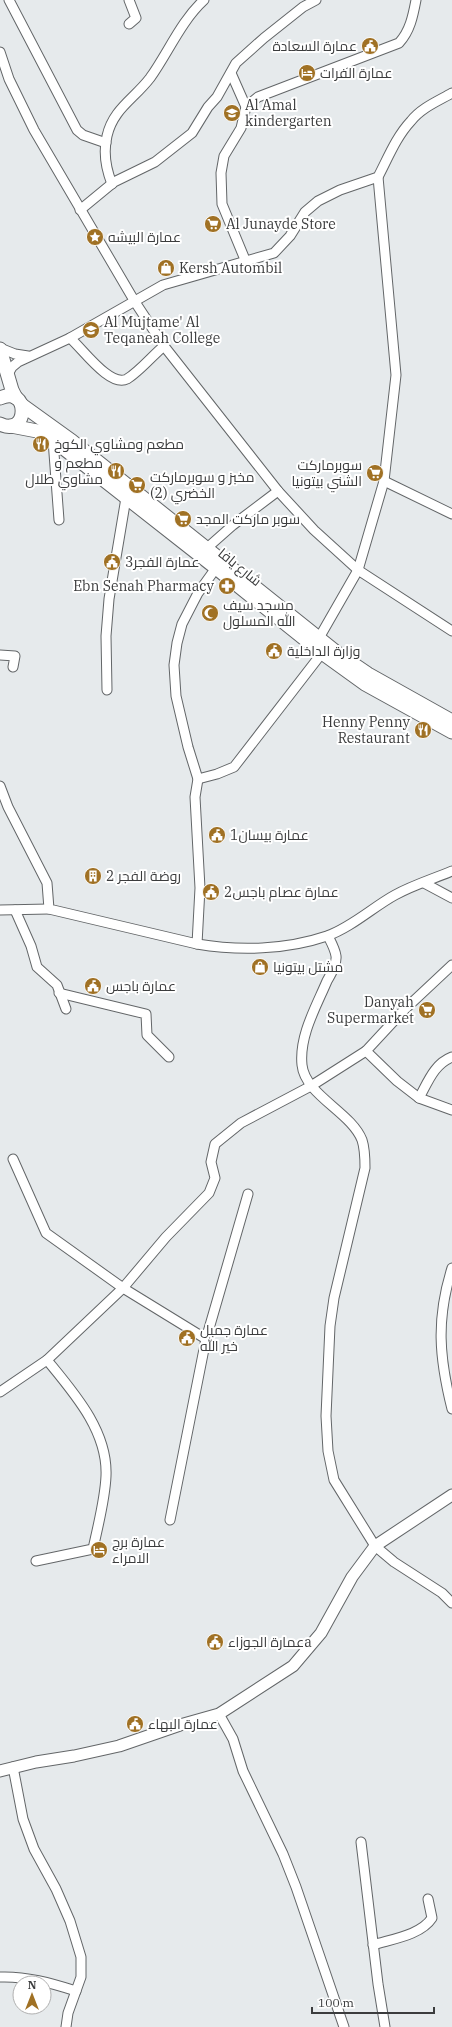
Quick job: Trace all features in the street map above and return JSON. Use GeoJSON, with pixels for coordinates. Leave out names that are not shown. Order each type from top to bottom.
{"type":"FeatureCollection","features":[{"type":"Feature","properties":{"kind":"main road"},"geometry":{"type":"LineString","coordinates":[[0,348],[7,376],[23,414],[21,419],[4,425]]}},
{"type":"Feature","properties":{"kind":"main road"},"geometry":{"type":"LineString","coordinates":[[0,398],[6,396],[19,402]]}},
{"type":"Feature","properties":{"kind":"main road","name":"شارع يافا"},"geometry":{"type":"LineString","coordinates":[[19,402],[72,441],[319,638],[368,674],[452,721]]}},
{"type":"Feature","properties":{"kind":"main road","name":"شارع يافا"},"geometry":{"type":"LineString","coordinates":[[4,425],[37,431],[53,440],[322,653],[365,684],[452,732]]}},
{"type":"Feature","properties":{"kind":"street"},"geometry":{"type":"LineString","coordinates":[[9,0],[77,130],[83,135],[106,143]]}},
{"type":"Feature","properties":{"kind":"street"},"geometry":{"type":"LineString","coordinates":[[129,24],[136,18],[130,0]]}},
{"type":"Feature","properties":{"kind":"street"},"geometry":{"type":"LineString","coordinates":[[112,184],[106,167],[106,143],[113,117],[149,79],[189,19],[204,0]]}},
{"type":"Feature","properties":{"kind":"street"},"geometry":{"type":"LineString","coordinates":[[80,210],[112,184],[155,162],[192,132],[208,107],[217,97],[236,64],[264,38],[303,7],[316,0]]}},
{"type":"Feature","properties":{"kind":"street"},"geometry":{"type":"LineString","coordinates":[[246,262],[222,204],[221,172],[224,156],[241,128],[246,107],[258,97],[398,43],[406,35],[413,17],[416,0]]}},
{"type":"Feature","properties":{"kind":"street"},"geometry":{"type":"LineString","coordinates":[[0,52],[9,79],[34,130],[134,302],[164,346],[278,491],[314,530],[358,570],[452,631]]}},
{"type":"Feature","properties":{"kind":"street"},"geometry":{"type":"LineString","coordinates":[[230,73],[246,107]]}},
{"type":"Feature","properties":{"kind":"street"},"geometry":{"type":"LineString","coordinates":[[319,638],[358,570],[384,481],[396,375],[378,177],[397,140],[411,120],[426,108],[452,93]]}},
{"type":"Feature","properties":{"kind":"street"},"geometry":{"type":"LineString","coordinates":[[7,376],[12,367],[28,356],[70,338],[164,285],[274,253],[290,236],[305,212],[318,201],[340,190],[378,177]]}},
{"type":"Feature","properties":{"kind":"street"},"geometry":{"type":"LineString","coordinates":[[70,338],[80,346],[106,375],[116,380],[126,379],[164,346]]}},
{"type":"Feature","properties":{"kind":"street"},"geometry":{"type":"LineString","coordinates":[[0,348],[15,354],[28,356]]}},
{"type":"Feature","properties":{"kind":"street"},"geometry":{"type":"LineString","coordinates":[[53,440],[59,520]]}},
{"type":"Feature","properties":{"kind":"street"},"geometry":{"type":"LineString","coordinates":[[384,481],[452,514]]}},
{"type":"Feature","properties":{"kind":"street"},"geometry":{"type":"LineString","coordinates":[[208,548],[233,525],[278,491]]}},
{"type":"Feature","properties":{"kind":"street"},"geometry":{"type":"LineString","coordinates":[[107,690],[106,636],[109,599],[126,498]]}},
{"type":"Feature","properties":{"kind":"street"},"geometry":{"type":"LineString","coordinates":[[197,944],[200,888],[195,797],[198,779],[188,746],[176,696],[174,665],[177,643],[182,624],[198,593],[216,568]]}},
{"type":"Feature","properties":{"kind":"street"},"geometry":{"type":"LineString","coordinates":[[198,779],[217,774],[234,767],[322,653]]}},
{"type":"Feature","properties":{"kind":"street"},"geometry":{"type":"LineString","coordinates":[[0,655],[15,656],[13,667]]}},
{"type":"Feature","properties":{"kind":"street"},"geometry":{"type":"LineString","coordinates":[[0,786],[8,807],[47,883],[49,909]]}},
{"type":"Feature","properties":{"kind":"street"},"geometry":{"type":"LineString","coordinates":[[0,910],[49,909],[197,944],[224,948],[274,947],[328,936],[396,894],[452,871]]}},
{"type":"Feature","properties":{"kind":"street"},"geometry":{"type":"LineString","coordinates":[[424,883],[452,898]]}},
{"type":"Feature","properties":{"kind":"street"},"geometry":{"type":"LineString","coordinates":[[15,910],[31,946],[37,967],[57,985],[66,1009]]}},
{"type":"Feature","properties":{"kind":"street"},"geometry":{"type":"LineString","coordinates":[[328,936],[334,947],[336,962],[306,1032],[303,1047],[303,1070],[311,1086],[351,1123],[362,1139],[365,1150],[365,1168],[334,1298],[328,1348],[329,1394],[326,1416],[328,1451],[334,1480],[375,1546],[394,1562],[442,1593],[452,1603]]}},
{"type":"Feature","properties":{"kind":"street"},"geometry":{"type":"LineString","coordinates":[[0,1392],[48,1360],[123,1288],[166,1237],[209,1193],[215,1178],[211,1162],[215,1144],[241,1123],[311,1086],[366,1051],[404,1010],[452,965]]}},
{"type":"Feature","properties":{"kind":"street"},"geometry":{"type":"LineString","coordinates":[[59,993],[146,1014],[147,1035],[169,1057]]}},
{"type":"Feature","properties":{"kind":"street"},"geometry":{"type":"LineString","coordinates":[[366,1051],[398,1081],[419,1098],[452,1110]]}},
{"type":"Feature","properties":{"kind":"street"},"geometry":{"type":"LineString","coordinates":[[419,1098],[433,1071],[444,1060],[452,1057]]}},
{"type":"Feature","properties":{"kind":"street"},"geometry":{"type":"LineString","coordinates":[[13,1159],[46,1234],[123,1288],[206,1339]]}},
{"type":"Feature","properties":{"kind":"street"},"geometry":{"type":"LineString","coordinates":[[170,1520],[206,1339],[248,1194]]}},
{"type":"Feature","properties":{"kind":"street"},"geometry":{"type":"LineString","coordinates":[[452,1268],[446,1288],[441,1317],[440,1351],[449,1380],[452,1409]]}},
{"type":"Feature","properties":{"kind":"street"},"geometry":{"type":"LineString","coordinates":[[36,1561],[93,1549],[106,1476],[105,1459],[98,1435],[87,1413],[48,1360]]}},
{"type":"Feature","properties":{"kind":"street"},"geometry":{"type":"LineString","coordinates":[[0,1771],[13,1767],[119,1746],[180,1725],[219,1714],[293,1666],[321,1633],[352,1577],[375,1546],[452,1495]]}},
{"type":"Feature","properties":{"kind":"street"},"geometry":{"type":"LineString","coordinates":[[219,1714],[233,1739],[243,1771],[283,1854],[296,1887],[344,2027]]}},
{"type":"Feature","properties":{"kind":"street"},"geometry":{"type":"LineString","coordinates":[[13,1767],[23,1819],[34,1849],[56,1889],[70,1921],[81,1958],[81,1977],[68,2013],[66,2027]]}},
{"type":"Feature","properties":{"kind":"street"},"geometry":{"type":"LineString","coordinates":[[361,1842],[385,2027]]}},
{"type":"Feature","properties":{"kind":"street"},"geometry":{"type":"LineString","coordinates":[[374,1945],[415,1931],[427,1925],[432,1918],[428,1899]]}},
{"type":"Feature","properties":{"kind":"street"},"geometry":{"type":"LineString","coordinates":[[0,1977],[18,1977],[53,1984],[76,1991]]}},
{"type":"Feature","properties":{"kind":"place","name":"عمارة السعادة"},"geometry":{"type":"Point","coordinates":[370,46]}},
{"type":"Feature","properties":{"kind":"place","name":"عمارة الفرات"},"geometry":{"type":"Point","coordinates":[307,73]}},
{"type":"Feature","properties":{"kind":"place","name":"Al Amal kindergarten"},"geometry":{"type":"Point","coordinates":[232,113]}},
{"type":"Feature","properties":{"kind":"place","name":"Al Junayde Store"},"geometry":{"type":"Point","coordinates":[213,224]}},
{"type":"Feature","properties":{"kind":"place","name":"عمارة البيشه"},"geometry":{"type":"Point","coordinates":[95,237]}},
{"type":"Feature","properties":{"kind":"place","name":"Kersh Autombil"},"geometry":{"type":"Point","coordinates":[166,268]}},
{"type":"Feature","properties":{"kind":"place","name":"Al Mujtame' Al Teqaneah College"},"geometry":{"type":"Point","coordinates":[91,330]}},
{"type":"Feature","properties":{"kind":"place","name":"مطعم ومشاوي الكوخ"},"geometry":{"type":"Point","coordinates":[41,444]}},
{"type":"Feature","properties":{"kind":"place","name":"مطعم و مشاوي طلال"},"geometry":{"type":"Point","coordinates":[116,471]}},
{"type":"Feature","properties":{"kind":"place","name":"سوبرماركت الشني بيتونيا"},"geometry":{"type":"Point","coordinates":[375,473]}},
{"type":"Feature","properties":{"kind":"place","name":"مخبز و سوبرماركت الخضري (2)"},"geometry":{"type":"Point","coordinates":[137,485]}},
{"type":"Feature","properties":{"kind":"place","name":"سوبر ماركت المجد"},"geometry":{"type":"Point","coordinates":[183,519]}},
{"type":"Feature","properties":{"kind":"place","name":"عمارة الفجر3"},"geometry":{"type":"Point","coordinates":[112,562]}},
{"type":"Feature","properties":{"kind":"place","name":"Ebn Senah Pharmacy"},"geometry":{"type":"Point","coordinates":[227,586]}},
{"type":"Feature","properties":{"kind":"place","name":"مسجد سيف الله المسلول"},"geometry":{"type":"Point","coordinates":[210,613]}},
{"type":"Feature","properties":{"kind":"place","name":"وزارة الداخلية"},"geometry":{"type":"Point","coordinates":[274,651]}},
{"type":"Feature","properties":{"kind":"place","name":"Henny Penny Restaurant"},"geometry":{"type":"Point","coordinates":[423,730]}},
{"type":"Feature","properties":{"kind":"place","name":"عمارة بيسان1"},"geometry":{"type":"Point","coordinates":[217,835]}},
{"type":"Feature","properties":{"kind":"place","name":"روضة الفجر 2"},"geometry":{"type":"Point","coordinates":[93,876]}},
{"type":"Feature","properties":{"kind":"place","name":"عمارة عصام باجس2"},"geometry":{"type":"Point","coordinates":[211,892]}},
{"type":"Feature","properties":{"kind":"place","name":"مشتل بيتونيا"},"geometry":{"type":"Point","coordinates":[260,967]}},
{"type":"Feature","properties":{"kind":"place","name":"عمارة باجس"},"geometry":{"type":"Point","coordinates":[93,986]}},
{"type":"Feature","properties":{"kind":"place","name":"Danyah Supermarket"},"geometry":{"type":"Point","coordinates":[427,1010]}},
{"type":"Feature","properties":{"kind":"place","name":"عمارة جميل خير الله"},"geometry":{"type":"Point","coordinates":[187,1338]}},
{"type":"Feature","properties":{"kind":"place","name":"عمارة برج الامراء"},"geometry":{"type":"Point","coordinates":[99,1550]}},
{"type":"Feature","properties":{"kind":"place","name":"عمارة الجوزاءa"},"geometry":{"type":"Point","coordinates":[215,1642]}},
{"type":"Feature","properties":{"kind":"place","name":"عمارة البهاء"},"geometry":{"type":"Point","coordinates":[135,1724]}}]}
